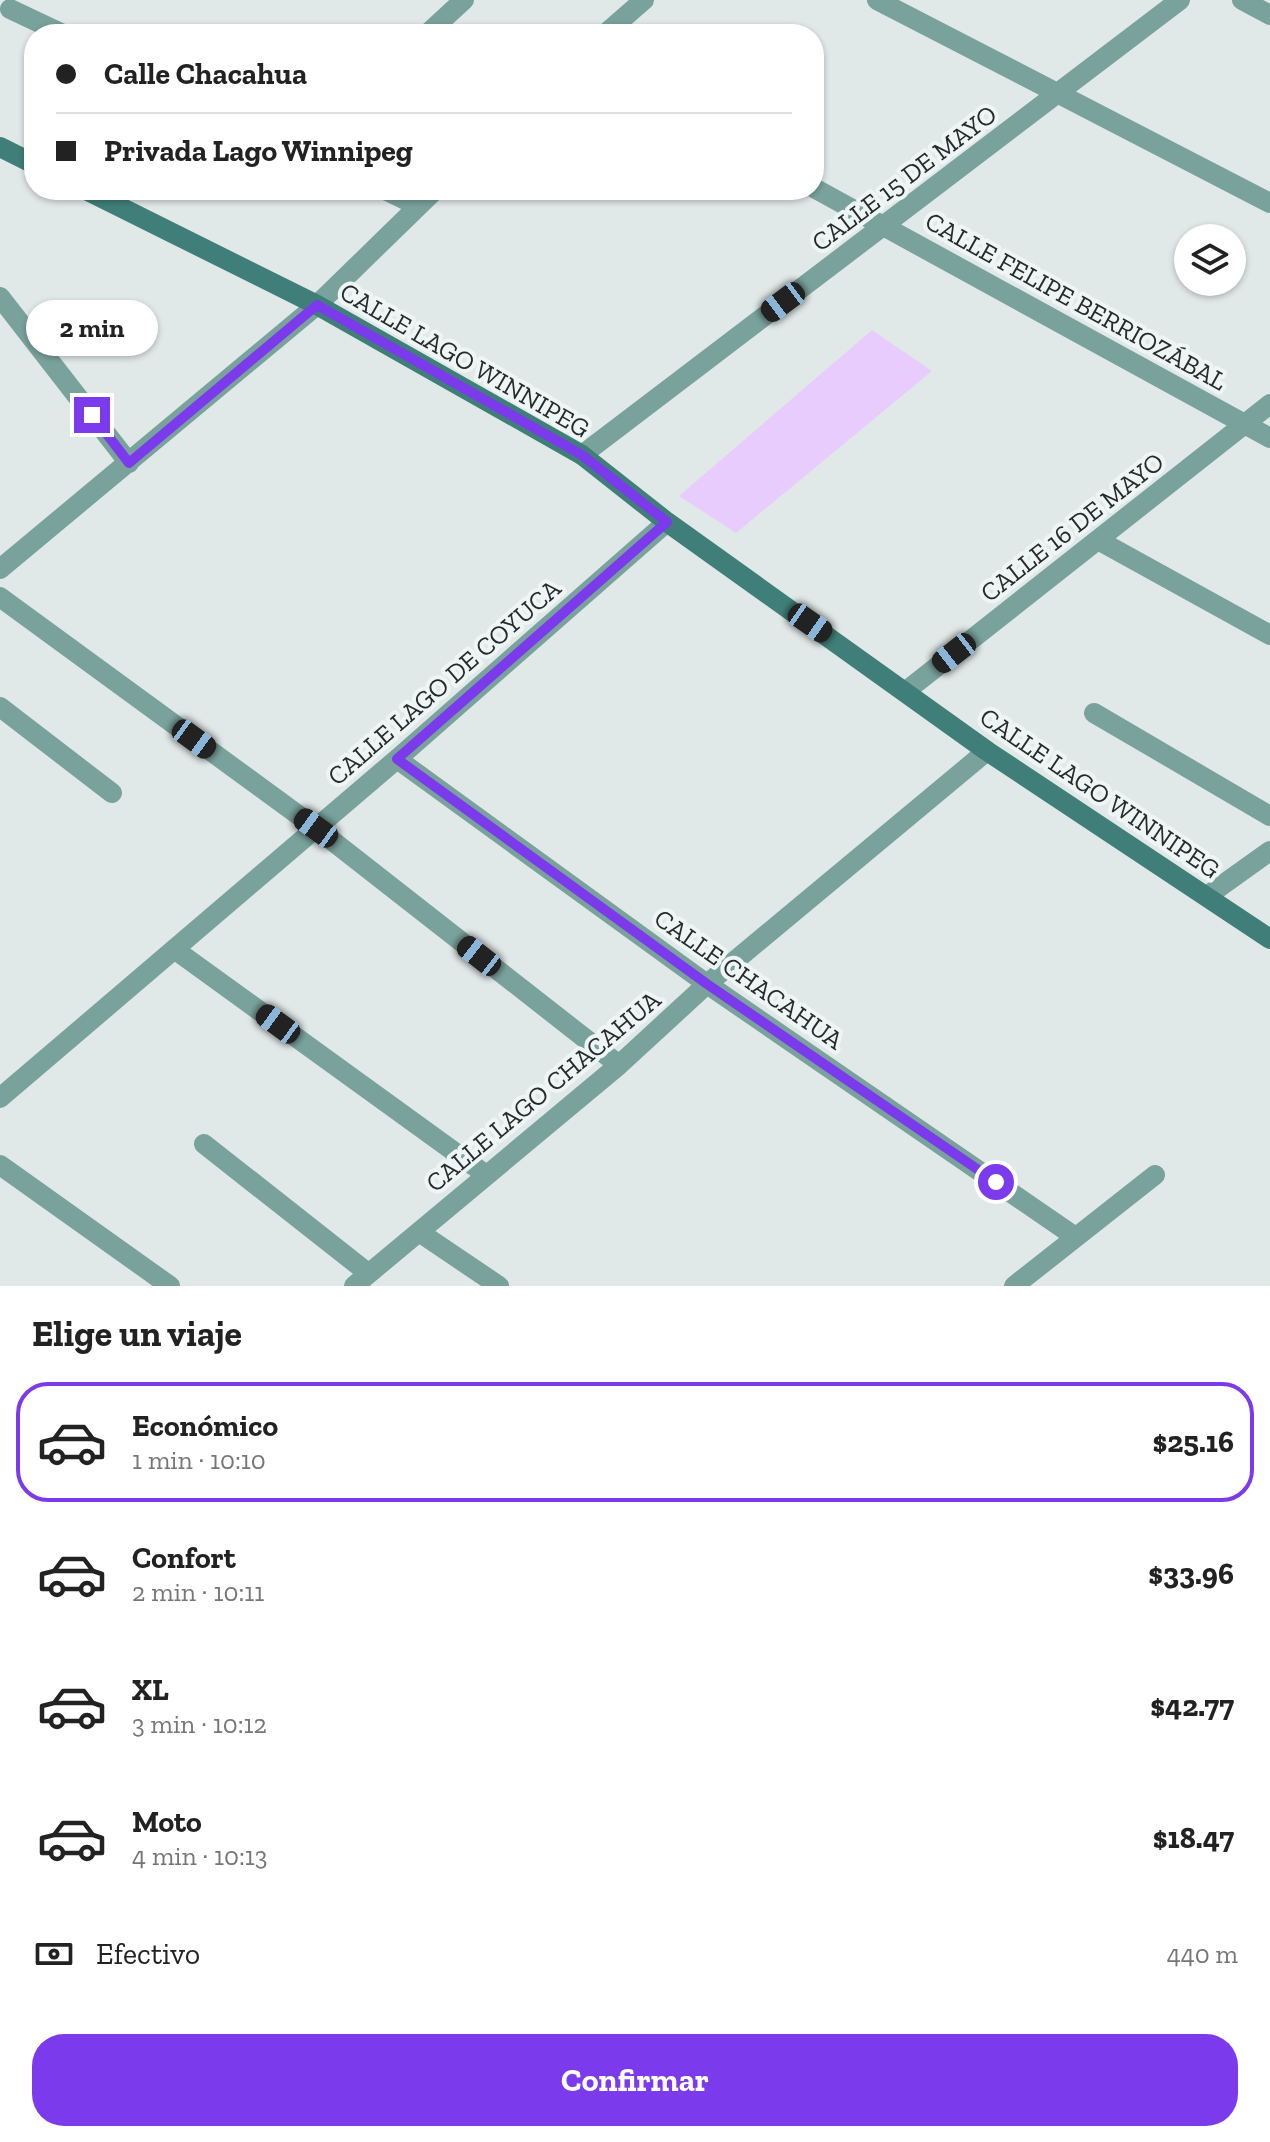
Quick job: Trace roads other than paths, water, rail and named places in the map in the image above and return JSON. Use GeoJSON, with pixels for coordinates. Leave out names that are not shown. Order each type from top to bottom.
{"type":"FeatureCollection","features":[{"type":"Feature","properties":{"kind":"main road"},"geometry":{"type":"LineString","coordinates":[[0,147],[24,159]]}},
{"type":"Feature","properties":{"kind":"main road","name":"CALLE LAGO WINNIPEG"},"geometry":{"type":"LineString","coordinates":[[106,200],[317,305],[582,455],[667,522],[987,751],[1270,939]]}},
{"type":"Feature","properties":{"kind":"street"},"geometry":{"type":"LineString","coordinates":[[438,24],[464,0]]}},
{"type":"Feature","properties":{"kind":"street"},"geometry":{"type":"LineString","coordinates":[[616,24],[644,0]]}},
{"type":"Feature","properties":{"kind":"street"},"geometry":{"type":"LineString","coordinates":[[877,0],[1270,203]]}},
{"type":"Feature","properties":{"kind":"street","name":"CALLE 15 DE MAYO"},"geometry":{"type":"LineString","coordinates":[[582,455],[1180,0]]}},
{"type":"Feature","properties":{"kind":"street"},"geometry":{"type":"LineString","coordinates":[[1242,0],[1270,15]]}},
{"type":"Feature","properties":{"kind":"street"},"geometry":{"type":"LineString","coordinates":[[10,9],[42,24]]}},
{"type":"Feature","properties":{"kind":"street","name":"CALLE FELIPE BERRIOZÁBAL"},"geometry":{"type":"LineString","coordinates":[[824,193],[1270,438]]}},
{"type":"Feature","properties":{"kind":"street"},"geometry":{"type":"LineString","coordinates":[[406,200],[418,206]]}},
{"type":"Feature","properties":{"kind":"street"},"geometry":{"type":"LineString","coordinates":[[0,569],[317,305],[424,200]]}},
{"type":"Feature","properties":{"kind":"street"},"geometry":{"type":"LineString","coordinates":[[0,297],[129,463]]}},
{"type":"Feature","properties":{"kind":"street","name":"CALLE 16 DE MAYO"},"geometry":{"type":"LineString","coordinates":[[906,691],[1270,404]]}},
{"type":"Feature","properties":{"kind":"street","name":"CALLE LAGO DE COYUCA"},"geometry":{"type":"LineString","coordinates":[[0,1098],[397,759],[667,522]]}},
{"type":"Feature","properties":{"kind":"street"},"geometry":{"type":"LineString","coordinates":[[1098,540],[1270,635]]}},
{"type":"Feature","properties":{"kind":"street"},"geometry":{"type":"LineString","coordinates":[[0,597],[316,828],[619,1065]]}},
{"type":"Feature","properties":{"kind":"street"},"geometry":{"type":"LineString","coordinates":[[0,707],[112,793]]}},
{"type":"Feature","properties":{"kind":"street"},"geometry":{"type":"LineString","coordinates":[[1094,713],[1270,816]]}},
{"type":"Feature","properties":{"kind":"street","name":"CALLE LAGO CHACAHUA"},"geometry":{"type":"LineString","coordinates":[[361,1280],[619,1065],[707,984],[987,751]]}},
{"type":"Feature","properties":{"kind":"street","name":"CALLE CHACAHUA"},"geometry":{"type":"LineString","coordinates":[[397,759],[707,984],[1074,1236]]}},
{"type":"Feature","properties":{"kind":"street"},"geometry":{"type":"LineString","coordinates":[[1207,896],[1270,851]]}},
{"type":"Feature","properties":{"kind":"street"},"geometry":{"type":"LineString","coordinates":[[174,949],[485,1174]]}},
{"type":"Feature","properties":{"kind":"street"},"geometry":{"type":"LineString","coordinates":[[204,1144],[361,1280]]}},
{"type":"Feature","properties":{"kind":"street"},"geometry":{"type":"LineString","coordinates":[[0,1165],[170,1286]]}},
{"type":"Feature","properties":{"kind":"street"},"geometry":{"type":"LineString","coordinates":[[1014,1286],[1155,1175]]}},
{"type":"Feature","properties":{"kind":"street"},"geometry":{"type":"LineString","coordinates":[[419,1232],[499,1286]]}}]}
